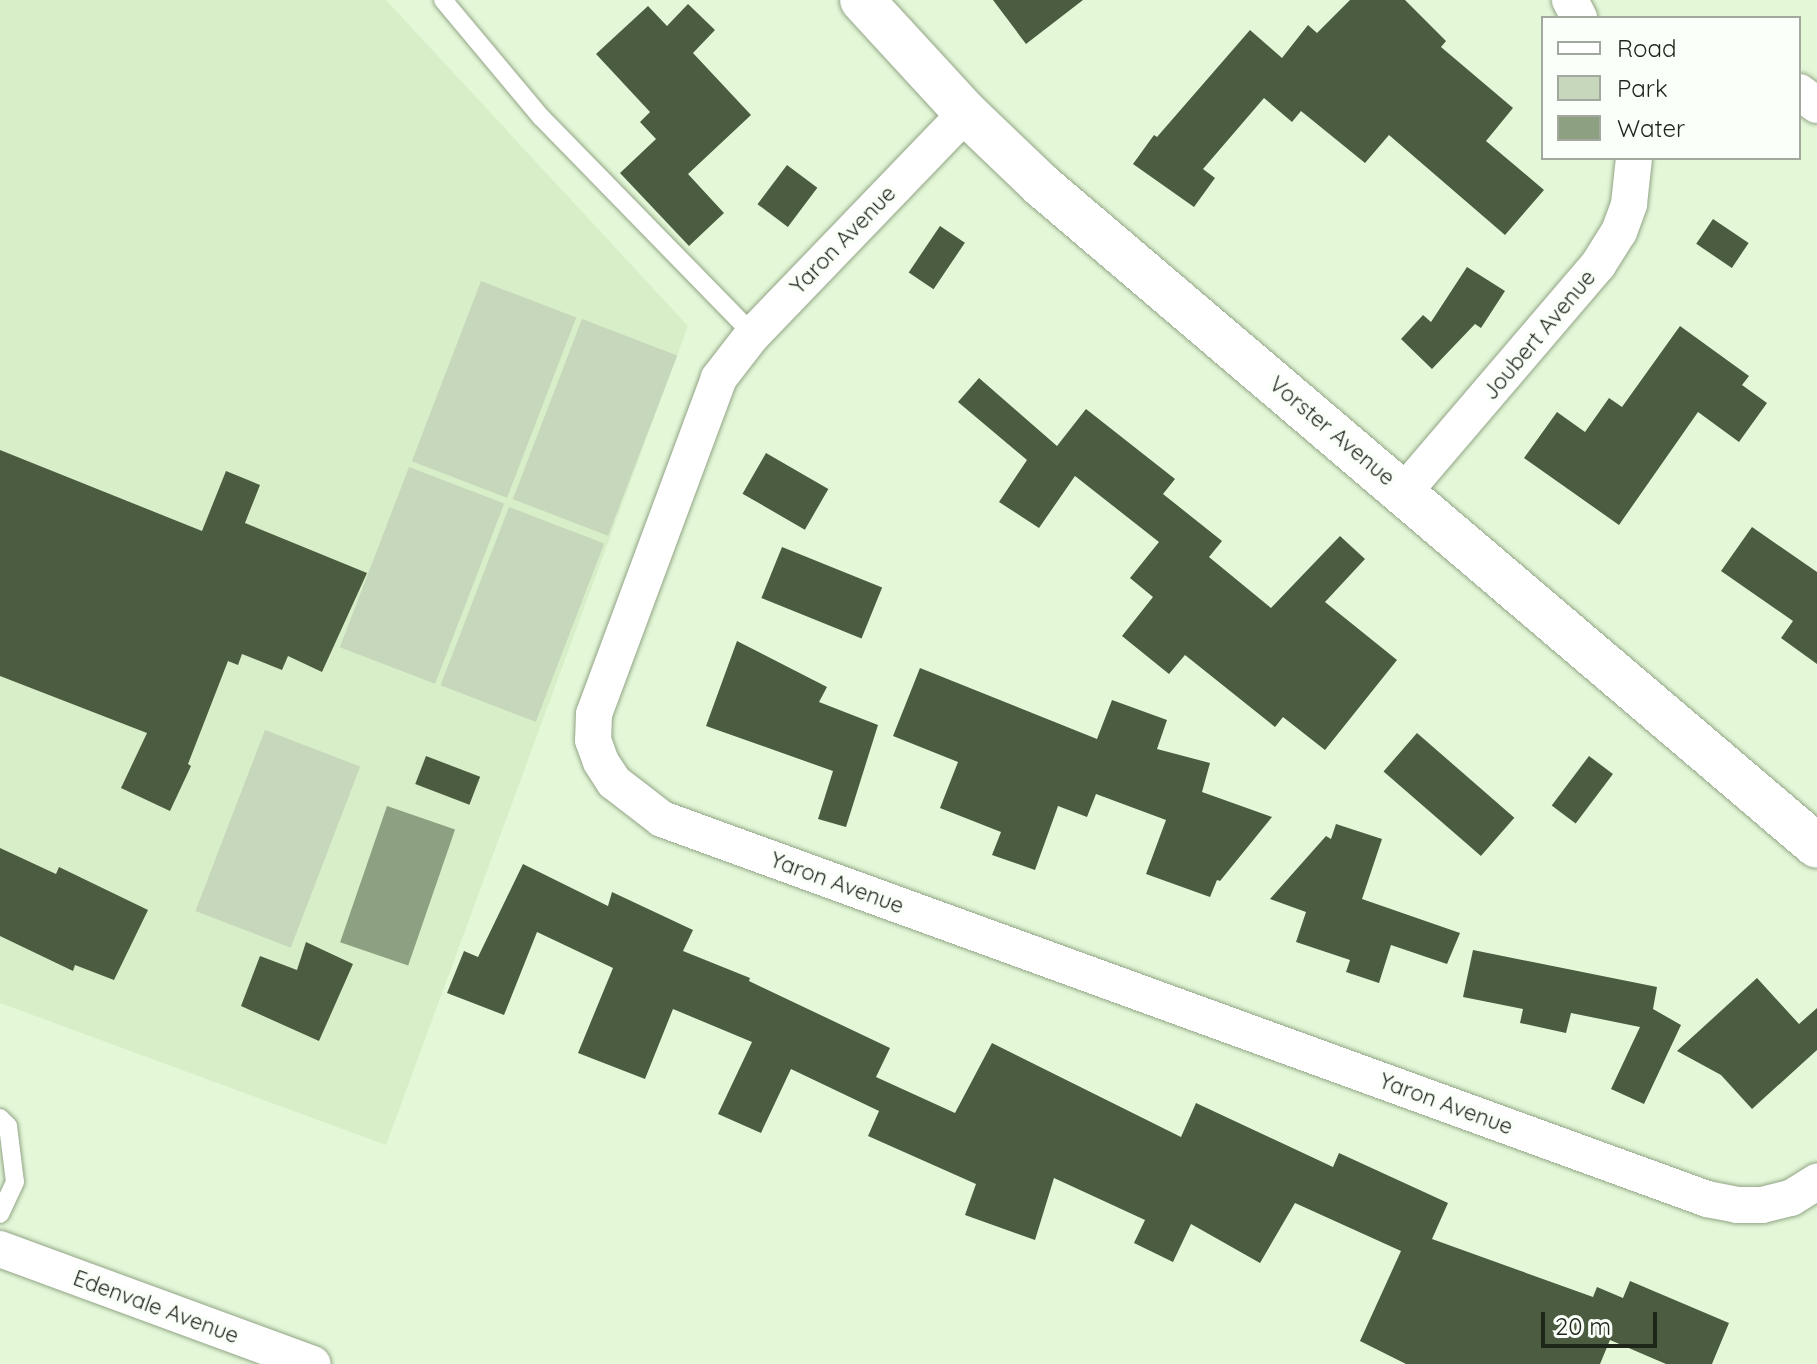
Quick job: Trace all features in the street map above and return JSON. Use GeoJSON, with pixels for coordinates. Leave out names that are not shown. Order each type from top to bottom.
{"type":"FeatureCollection","features":[{"type":"Feature","properties":{"kind":"main road","name":"Vorster Avenue"},"geometry":{"type":"LineString","coordinates":[[862,0],[966,113],[1041,185],[1817,846]]}},
{"type":"Feature","properties":{"kind":"street","name":"Yaron Avenue"},"geometry":{"type":"LineString","coordinates":[[966,113],[753,334],[719,378],[594,714],[593,740],[601,762],[614,782],[636,802],[677,825],[1707,1199],[1737,1205],[1762,1205],[1791,1198],[1817,1182]]}},
{"type":"Feature","properties":{"kind":"street","name":"Joubert Avenue"},"geometry":{"type":"LineString","coordinates":[[1404,492],[1598,265],[1619,232],[1629,204],[1634,160]]}},
{"type":"Feature","properties":{"kind":"street","name":"Edenvale Avenue"},"geometry":{"type":"LineString","coordinates":[[0,1249],[312,1364]]}},
{"type":"Feature","properties":{"kind":"lane"},"geometry":{"type":"LineString","coordinates":[[443,0],[541,117],[753,334]]}},
{"type":"Feature","properties":{"kind":"lane"},"geometry":{"type":"LineString","coordinates":[[0,1118],[8,1126],[8,1178],[0,1214]]}},
{"type":"Feature","properties":{"kind":"shaded area"},"geometry":{"type":"Polygon","coordinates":[[[0,0],[386,0],[688,326],[386,1145],[0,1003],[0,0]]]}},
{"type":"Feature","properties":{"kind":"green space"},"geometry":{"type":"Polygon","coordinates":[[[481,281],[576,318],[507,498],[412,461],[481,281]]]}},
{"type":"Feature","properties":{"kind":"green space"},"geometry":{"type":"Polygon","coordinates":[[[582,319],[677,356],[608,536],[513,499],[582,319]]]}},
{"type":"Feature","properties":{"kind":"green space"},"geometry":{"type":"Polygon","coordinates":[[[409,467],[504,504],[435,684],[340,647],[409,467]]]}},
{"type":"Feature","properties":{"kind":"green space"},"geometry":{"type":"Polygon","coordinates":[[[509,507],[604,544],[536,722],[441,685],[509,507]]]}},
{"type":"Feature","properties":{"kind":"green space"},"geometry":{"type":"Polygon","coordinates":[[[265,730],[360,767],[291,948],[195,911],[265,730]]]}},
{"type":"Feature","properties":{"kind":"water"},"geometry":{"type":"Polygon","coordinates":[[[387,806],[455,829],[408,966],[340,942],[387,806]]]}},
{"type":"Feature","properties":{"kind":"building"},"geometry":{"type":"Polygon","coordinates":[[[993,0],[1083,0],[1026,44],[993,0]]]}},
{"type":"Feature","properties":{"kind":"building"},"geometry":{"type":"Polygon","coordinates":[[[1350,0],[1405,0],[1446,41],[1441,47],[1513,108],[1486,141],[1544,190],[1505,235],[1389,135],[1365,163],[1301,111],[1292,122],[1264,98],[1203,169],[1215,178],[1194,207],[1133,164],[1154,135],[1157,137],[1250,30],[1282,58],[1308,25],[1317,33],[1350,0]]]}},
{"type":"Feature","properties":{"kind":"building"},"geometry":{"type":"Polygon","coordinates":[[[688,4],[715,30],[693,53],[751,115],[688,174],[724,213],[689,246],[620,173],[656,139],[640,122],[650,112],[596,54],[648,6],[667,26],[688,4]]]}},
{"type":"Feature","properties":{"kind":"building"},"geometry":{"type":"Polygon","coordinates":[[[787,165],[817,188],[788,227],[758,204],[787,165]]]}},
{"type":"Feature","properties":{"kind":"building"},"geometry":{"type":"Polygon","coordinates":[[[1713,219],[1749,243],[1732,268],[1696,244],[1713,219]]]}},
{"type":"Feature","properties":{"kind":"building"},"geometry":{"type":"Polygon","coordinates":[[[940,226],[965,243],[934,289],[909,272],[940,226]]]}},
{"type":"Feature","properties":{"kind":"building"},"geometry":{"type":"Polygon","coordinates":[[[1467,267],[1505,291],[1481,328],[1475,324],[1432,369],[1401,339],[1423,315],[1431,322],[1467,267]]]}},
{"type":"Feature","properties":{"kind":"building"},"geometry":{"type":"Polygon","coordinates":[[[1680,326],[1749,376],[1742,385],[1767,403],[1739,442],[1698,412],[1619,525],[1524,458],[1557,412],[1585,432],[1609,398],[1622,407],[1680,326]]]}},
{"type":"Feature","properties":{"kind":"building"},"geometry":{"type":"Polygon","coordinates":[[[979,378],[1057,446],[1086,409],[1175,479],[1163,494],[1222,541],[1209,557],[1271,608],[1340,536],[1365,559],[1325,602],[1397,660],[1325,750],[1283,717],[1275,727],[1185,655],[1169,674],[1122,636],[1153,597],[1130,578],[1159,542],[1075,476],[1039,528],[999,502],[1027,460],[958,402],[979,378]]]}},
{"type":"Feature","properties":{"kind":"building"},"geometry":{"type":"Polygon","coordinates":[[[0,450],[202,531],[226,471],[260,485],[245,523],[367,573],[322,672],[288,656],[282,670],[242,654],[238,665],[228,661],[188,764],[191,766],[170,811],[121,788],[147,733],[0,676],[0,450]]]}},
{"type":"Feature","properties":{"kind":"building"},"geometry":{"type":"Polygon","coordinates":[[[766,453],[828,489],[805,530],[742,494],[766,453]]]}},
{"type":"Feature","properties":{"kind":"building"},"geometry":{"type":"Polygon","coordinates":[[[1752,527],[1817,572],[1817,664],[1781,638],[1793,621],[1721,571],[1752,527]]]}},
{"type":"Feature","properties":{"kind":"building"},"geometry":{"type":"Polygon","coordinates":[[[782,547],[882,587],[862,638],[761,598],[782,547]]]}},
{"type":"Feature","properties":{"kind":"building"},"geometry":{"type":"Polygon","coordinates":[[[737,641],[827,687],[819,702],[878,725],[846,827],[818,819],[833,771],[706,726],[737,641]]]}},
{"type":"Feature","properties":{"kind":"building"},"geometry":{"type":"Polygon","coordinates":[[[920,668],[1097,739],[1112,700],[1167,720],[1157,749],[1210,763],[1202,792],[1272,817],[1220,881],[1217,880],[1210,897],[1146,874],[1166,820],[1096,794],[1087,817],[1058,806],[1035,870],[992,855],[1001,832],[940,808],[958,762],[893,736],[920,668]]]}},
{"type":"Feature","properties":{"kind":"building"},"geometry":{"type":"Polygon","coordinates":[[[1417,733],[1514,818],[1481,856],[1384,771],[1417,733]]]}},
{"type":"Feature","properties":{"kind":"building"},"geometry":{"type":"Polygon","coordinates":[[[426,756],[480,777],[469,805],[415,784],[426,756]]]}},
{"type":"Feature","properties":{"kind":"building"},"geometry":{"type":"Polygon","coordinates":[[[1589,756],[1613,774],[1576,824],[1552,806],[1589,756]]]}},
{"type":"Feature","properties":{"kind":"building"},"geometry":{"type":"Polygon","coordinates":[[[1336,824],[1382,839],[1362,899],[1460,933],[1447,964],[1391,945],[1379,983],[1346,972],[1350,960],[1296,942],[1306,912],[1270,899],[1326,836],[1331,839],[1336,824]]]}},
{"type":"Feature","properties":{"kind":"building"},"geometry":{"type":"Polygon","coordinates":[[[0,848],[56,874],[59,867],[148,910],[114,980],[75,965],[73,971],[0,936],[0,848]]]}},
{"type":"Feature","properties":{"kind":"building"},"geometry":{"type":"Polygon","coordinates":[[[523,864],[608,906],[612,892],[693,930],[683,951],[750,978],[749,981],[890,1048],[876,1077],[955,1113],[992,1043],[1181,1137],[1196,1103],[1333,1167],[1339,1153],[1448,1203],[1432,1239],[1593,1297],[1597,1287],[1623,1298],[1630,1281],[1729,1323],[1712,1364],[1666,1364],[1610,1340],[1600,1364],[1406,1364],[1360,1341],[1401,1251],[1295,1203],[1260,1263],[1191,1224],[1173,1262],[1134,1243],[1145,1220],[1054,1178],[1035,1240],[965,1215],[976,1184],[868,1136],[879,1111],[791,1069],[761,1133],[718,1114],[752,1042],[673,1009],[645,1079],[578,1053],[613,968],[537,932],[504,1015],[447,993],[464,951],[478,957],[523,864]]]}},
{"type":"Feature","properties":{"kind":"building"},"geometry":{"type":"Polygon","coordinates":[[[306,942],[353,964],[319,1041],[241,1006],[260,956],[297,970],[306,942]]]}},
{"type":"Feature","properties":{"kind":"building"},"geometry":{"type":"Polygon","coordinates":[[[1473,950],[1657,987],[1653,1009],[1681,1025],[1644,1104],[1611,1089],[1640,1027],[1571,1013],[1566,1033],[1520,1023],[1523,1009],[1463,997],[1473,950]]]}},
{"type":"Feature","properties":{"kind":"building"},"geometry":{"type":"Polygon","coordinates":[[[1757,978],[1799,1024],[1817,1008],[1817,1050],[1752,1109],[1721,1075],[1677,1051],[1757,978]]]}}]}
